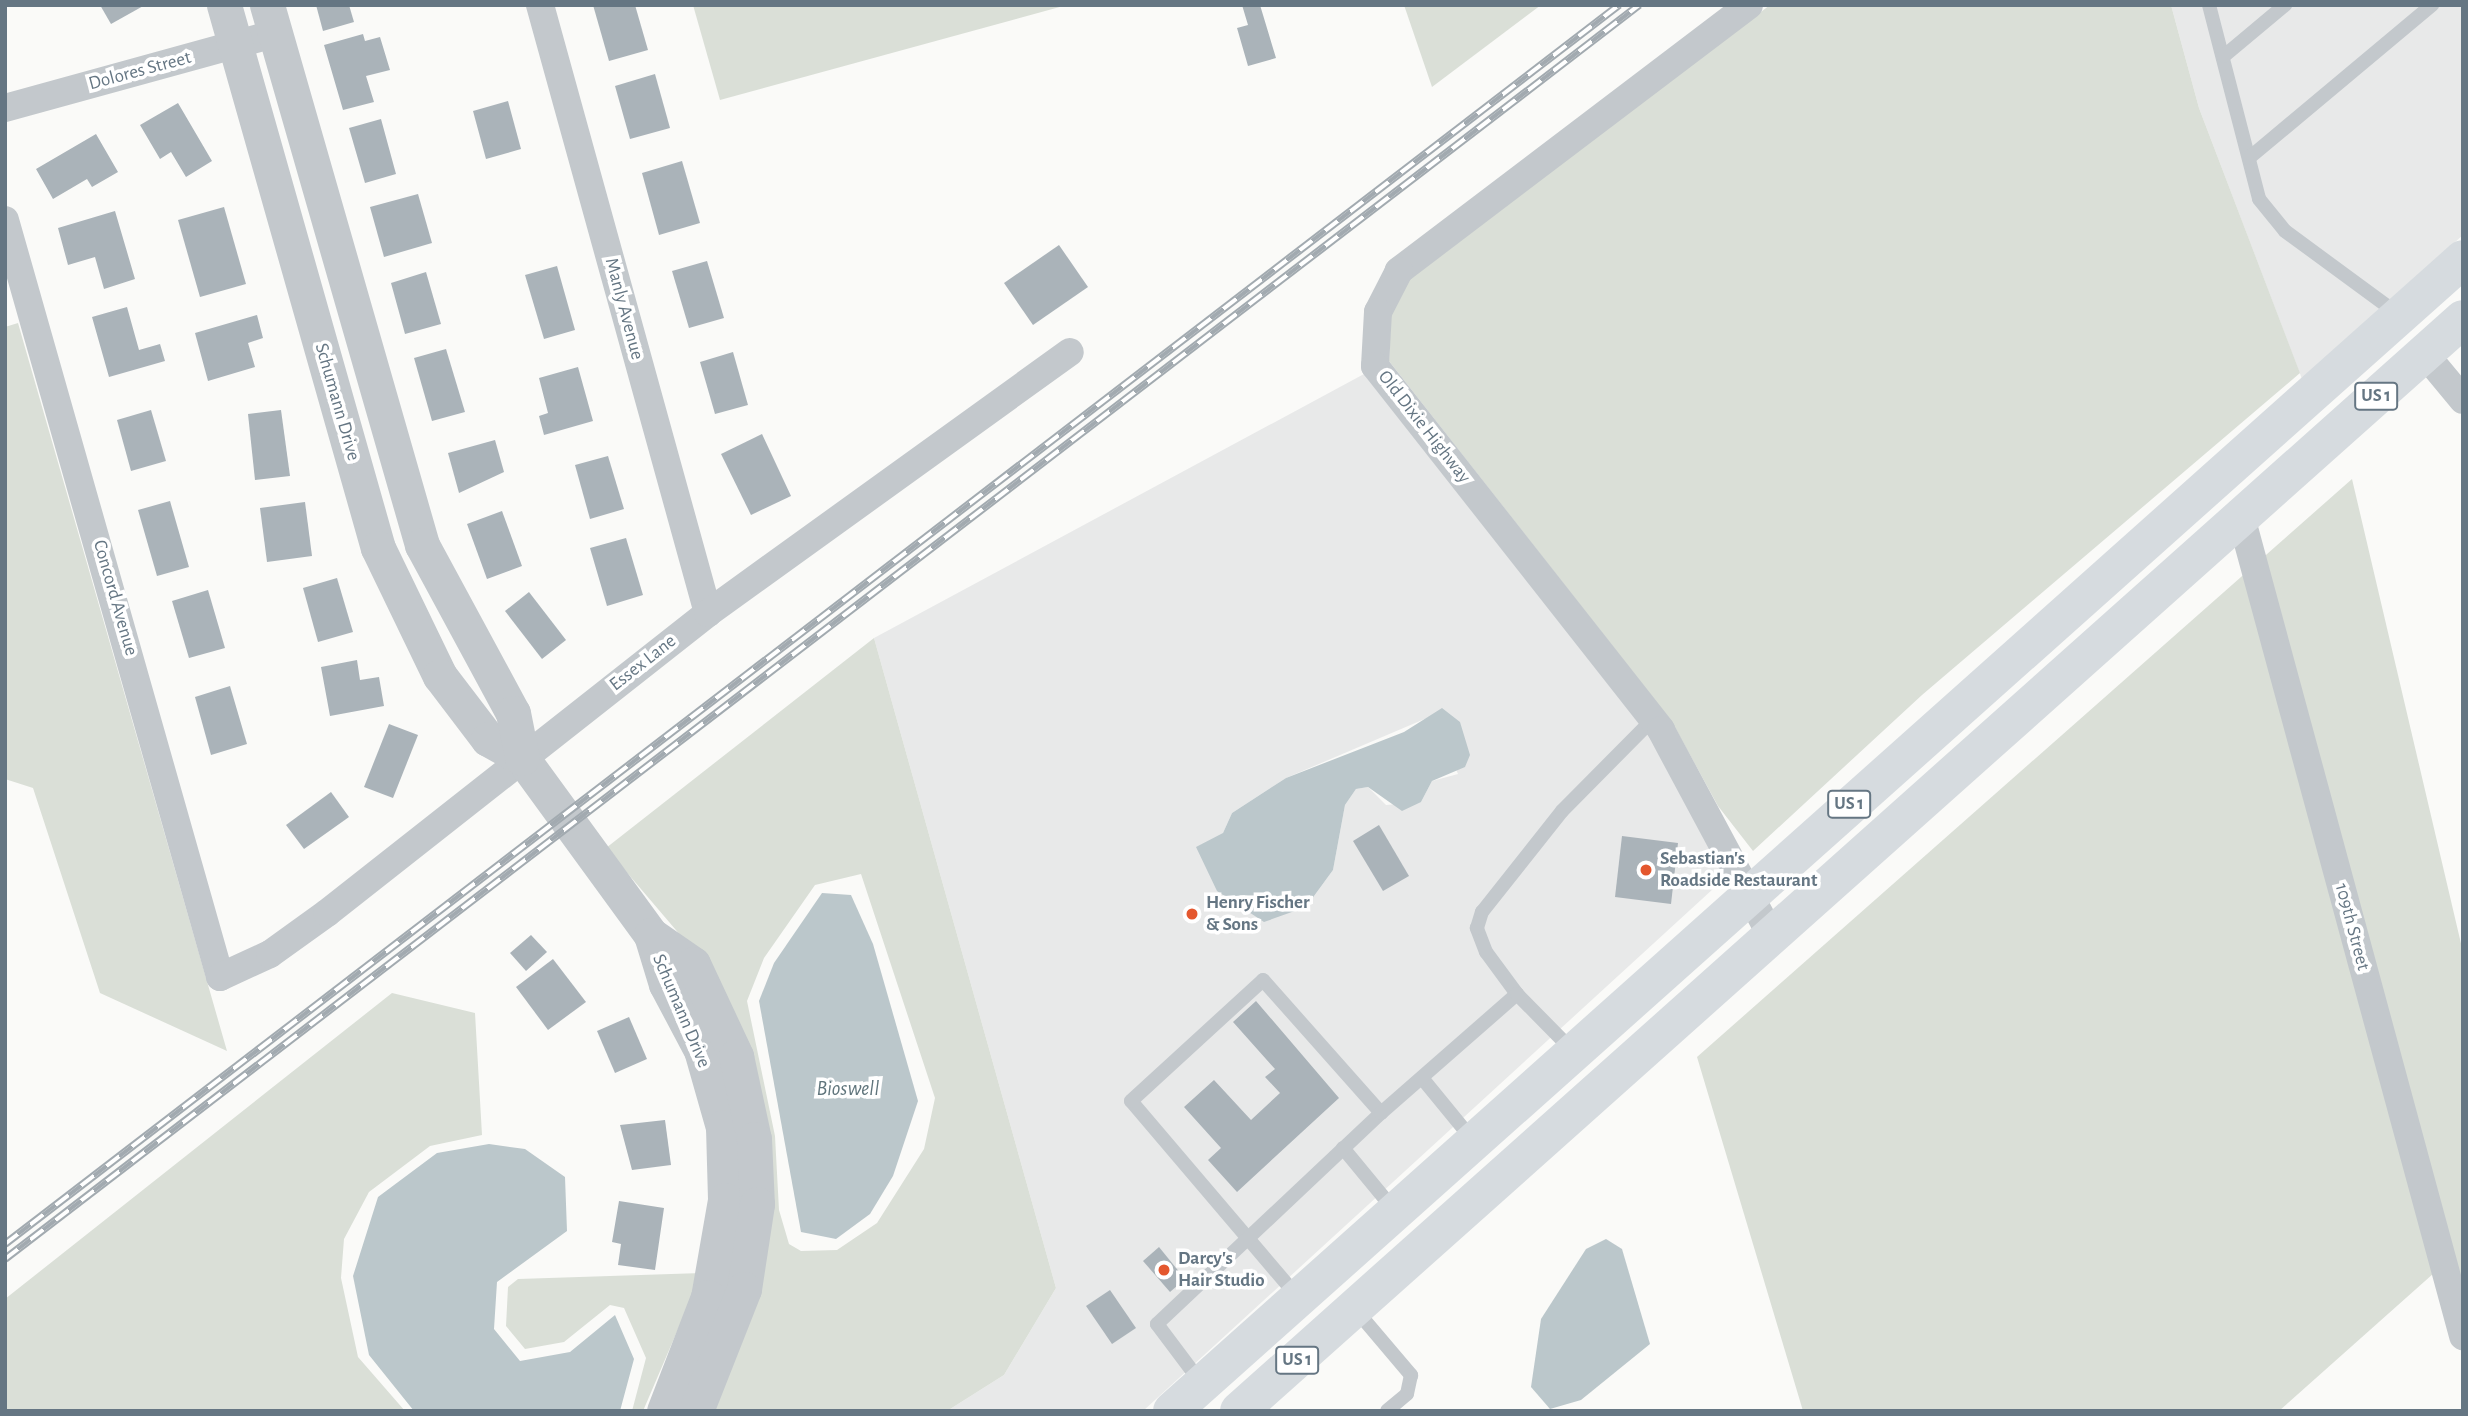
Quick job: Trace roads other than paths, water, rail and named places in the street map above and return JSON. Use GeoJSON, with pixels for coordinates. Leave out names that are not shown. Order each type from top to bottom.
{"type":"FeatureCollection","features":[{"type":"Feature","properties":{"kind":"main road","name":"US 1"},"geometry":{"type":"LineString","coordinates":[[1172,1411],[2463,258]]}},
{"type":"Feature","properties":{"kind":"main road"},"geometry":{"type":"LineString","coordinates":[[2424,353],[2433,285]]}},
{"type":"Feature","properties":{"kind":"main road","name":"US 1"},"geometry":{"type":"LineString","coordinates":[[1239,1411],[2463,319]]}},
{"type":"Feature","properties":{"kind":"street","name":"Schumann Drive"},"geometry":{"type":"LineString","coordinates":[[224,5],[378,548],[440,676],[488,739],[522,758],[651,935],[712,1088],[723,1126],[725,1200],[708,1297],[664,1411]]}},
{"type":"Feature","properties":{"kind":"street","name":"Manly Avenue"},"geometry":{"type":"LineString","coordinates":[[540,5],[708,613]]}},
{"type":"Feature","properties":{"kind":"street","name":"Old Dixie Highway"},"geometry":{"type":"LineString","coordinates":[[1749,5],[1399,271],[1378,312],[1375,366],[1653,719],[1771,935]]}},
{"type":"Feature","properties":{"kind":"street","name":"Schumann Drive"},"geometry":{"type":"LineString","coordinates":[[271,19],[418,534],[513,713],[522,758]]}},
{"type":"Feature","properties":{"kind":"street","name":"Dolores Street"},"geometry":{"type":"LineString","coordinates":[[5,108],[235,45],[271,19]]}},
{"type":"Feature","properties":{"kind":"street","name":"Concord Avenue"},"geometry":{"type":"LineString","coordinates":[[5,220],[220,977]]}},
{"type":"Feature","properties":{"kind":"street"},"geometry":{"type":"LineString","coordinates":[[308,301],[346,288]]}},
{"type":"Feature","properties":{"kind":"street","name":"Essex Lane"},"geometry":{"type":"LineString","coordinates":[[220,977],[299,933],[708,613],[1070,352]]}},
{"type":"Feature","properties":{"kind":"street"},"geometry":{"type":"LineString","coordinates":[[2424,353],[2463,400]]}},
{"type":"Feature","properties":{"kind":"street","name":"109th Street"},"geometry":{"type":"LineString","coordinates":[[2241,517],[2463,1336]]}},
{"type":"Feature","properties":{"kind":"street"},"geometry":{"type":"LineString","coordinates":[[378,548],[418,534]]}},
{"type":"Feature","properties":{"kind":"street","name":"Schumann Drive"},"geometry":{"type":"LineString","coordinates":[[651,935],[693,964],[736,1055],[754,1139],[757,1204],[744,1289],[696,1411]]}},
{"type":"Feature","properties":{"kind":"lane"},"geometry":{"type":"LineString","coordinates":[[2209,5],[2259,198],[2285,232],[2399,315]]}},
{"type":"Feature","properties":{"kind":"lane"},"geometry":{"type":"LineString","coordinates":[[2224,57],[2286,5]]}},
{"type":"Feature","properties":{"kind":"lane"},"geometry":{"type":"LineString","coordinates":[[2249,158],[2432,5]]}},
{"type":"Feature","properties":{"kind":"lane"},"geometry":{"type":"LineString","coordinates":[[1573,1051],[1517,995],[1486,952],[1477,928],[1482,912],[1562,811],[1653,719]]}},
{"type":"Feature","properties":{"kind":"lane"},"geometry":{"type":"LineString","coordinates":[[1298,1297],[1131,1101],[1264,980],[1381,1113]]}},
{"type":"Feature","properties":{"kind":"lane"},"geometry":{"type":"LineString","coordinates":[[1202,1384],[1157,1324],[1381,1113],[1517,995]]}},
{"type":"Feature","properties":{"kind":"lane"},"geometry":{"type":"LineString","coordinates":[[1422,1078],[1473,1141]]}},
{"type":"Feature","properties":{"kind":"lane"},"geometry":{"type":"LineString","coordinates":[[1343,1148],[1395,1211]]}},
{"type":"Feature","properties":{"kind":"lane"},"geometry":{"type":"LineString","coordinates":[[1355,1308],[1411,1375],[1407,1394],[1387,1411]]}},
{"type":"Feature","properties":{"kind":"water"},"geometry":{"type":"Polygon","coordinates":[[[1442,708],[1460,722],[1470,755],[1465,767],[1432,781],[1421,802],[1402,811],[1368,787],[1356,789],[1345,805],[1333,870],[1306,907],[1264,922],[1217,891],[1196,847],[1223,833],[1232,813],[1286,778],[1404,732],[1442,708]]]}},
{"type":"Feature","properties":{"kind":"water","name":"Bioswell"},"geometry":{"type":"Polygon","coordinates":[[[822,893],[851,895],[873,944],[918,1101],[893,1176],[870,1214],[836,1239],[801,1232],[759,1001],[774,963],[822,893]]]}},
{"type":"Feature","properties":{"kind":"water"},"geometry":{"type":"Polygon","coordinates":[[[489,1144],[525,1149],[565,1177],[567,1231],[497,1282],[494,1329],[520,1361],[570,1352],[615,1315],[634,1359],[620,1411],[414,1411],[369,1355],[353,1276],[378,1197],[437,1153],[489,1144]]]}},
{"type":"Feature","properties":{"kind":"water"},"geometry":{"type":"Polygon","coordinates":[[[1606,1239],[1622,1249],[1650,1344],[1581,1400],[1550,1409],[1531,1387],[1541,1319],[1586,1249],[1606,1239]]]}},
{"type":"Feature","properties":{"kind":"railway"},"geometry":{"type":"LineString","coordinates":[[5,1244],[1619,5]]}},
{"type":"Feature","properties":{"kind":"railway"},"geometry":{"type":"LineString","coordinates":[[5,1259],[1639,5]]}},
{"type":"Feature","properties":{"kind":"place","name":"Sebastian's Roadside Restaurant"},"geometry":{"type":"Point","coordinates":[1646,870]}},
{"type":"Feature","properties":{"kind":"place","name":"Henry Fischer & Sons"},"geometry":{"type":"Point","coordinates":[1192,914]}},
{"type":"Feature","properties":{"kind":"place","name":"Darcy's Hair Studio"},"geometry":{"type":"Point","coordinates":[1164,1270]}}]}
